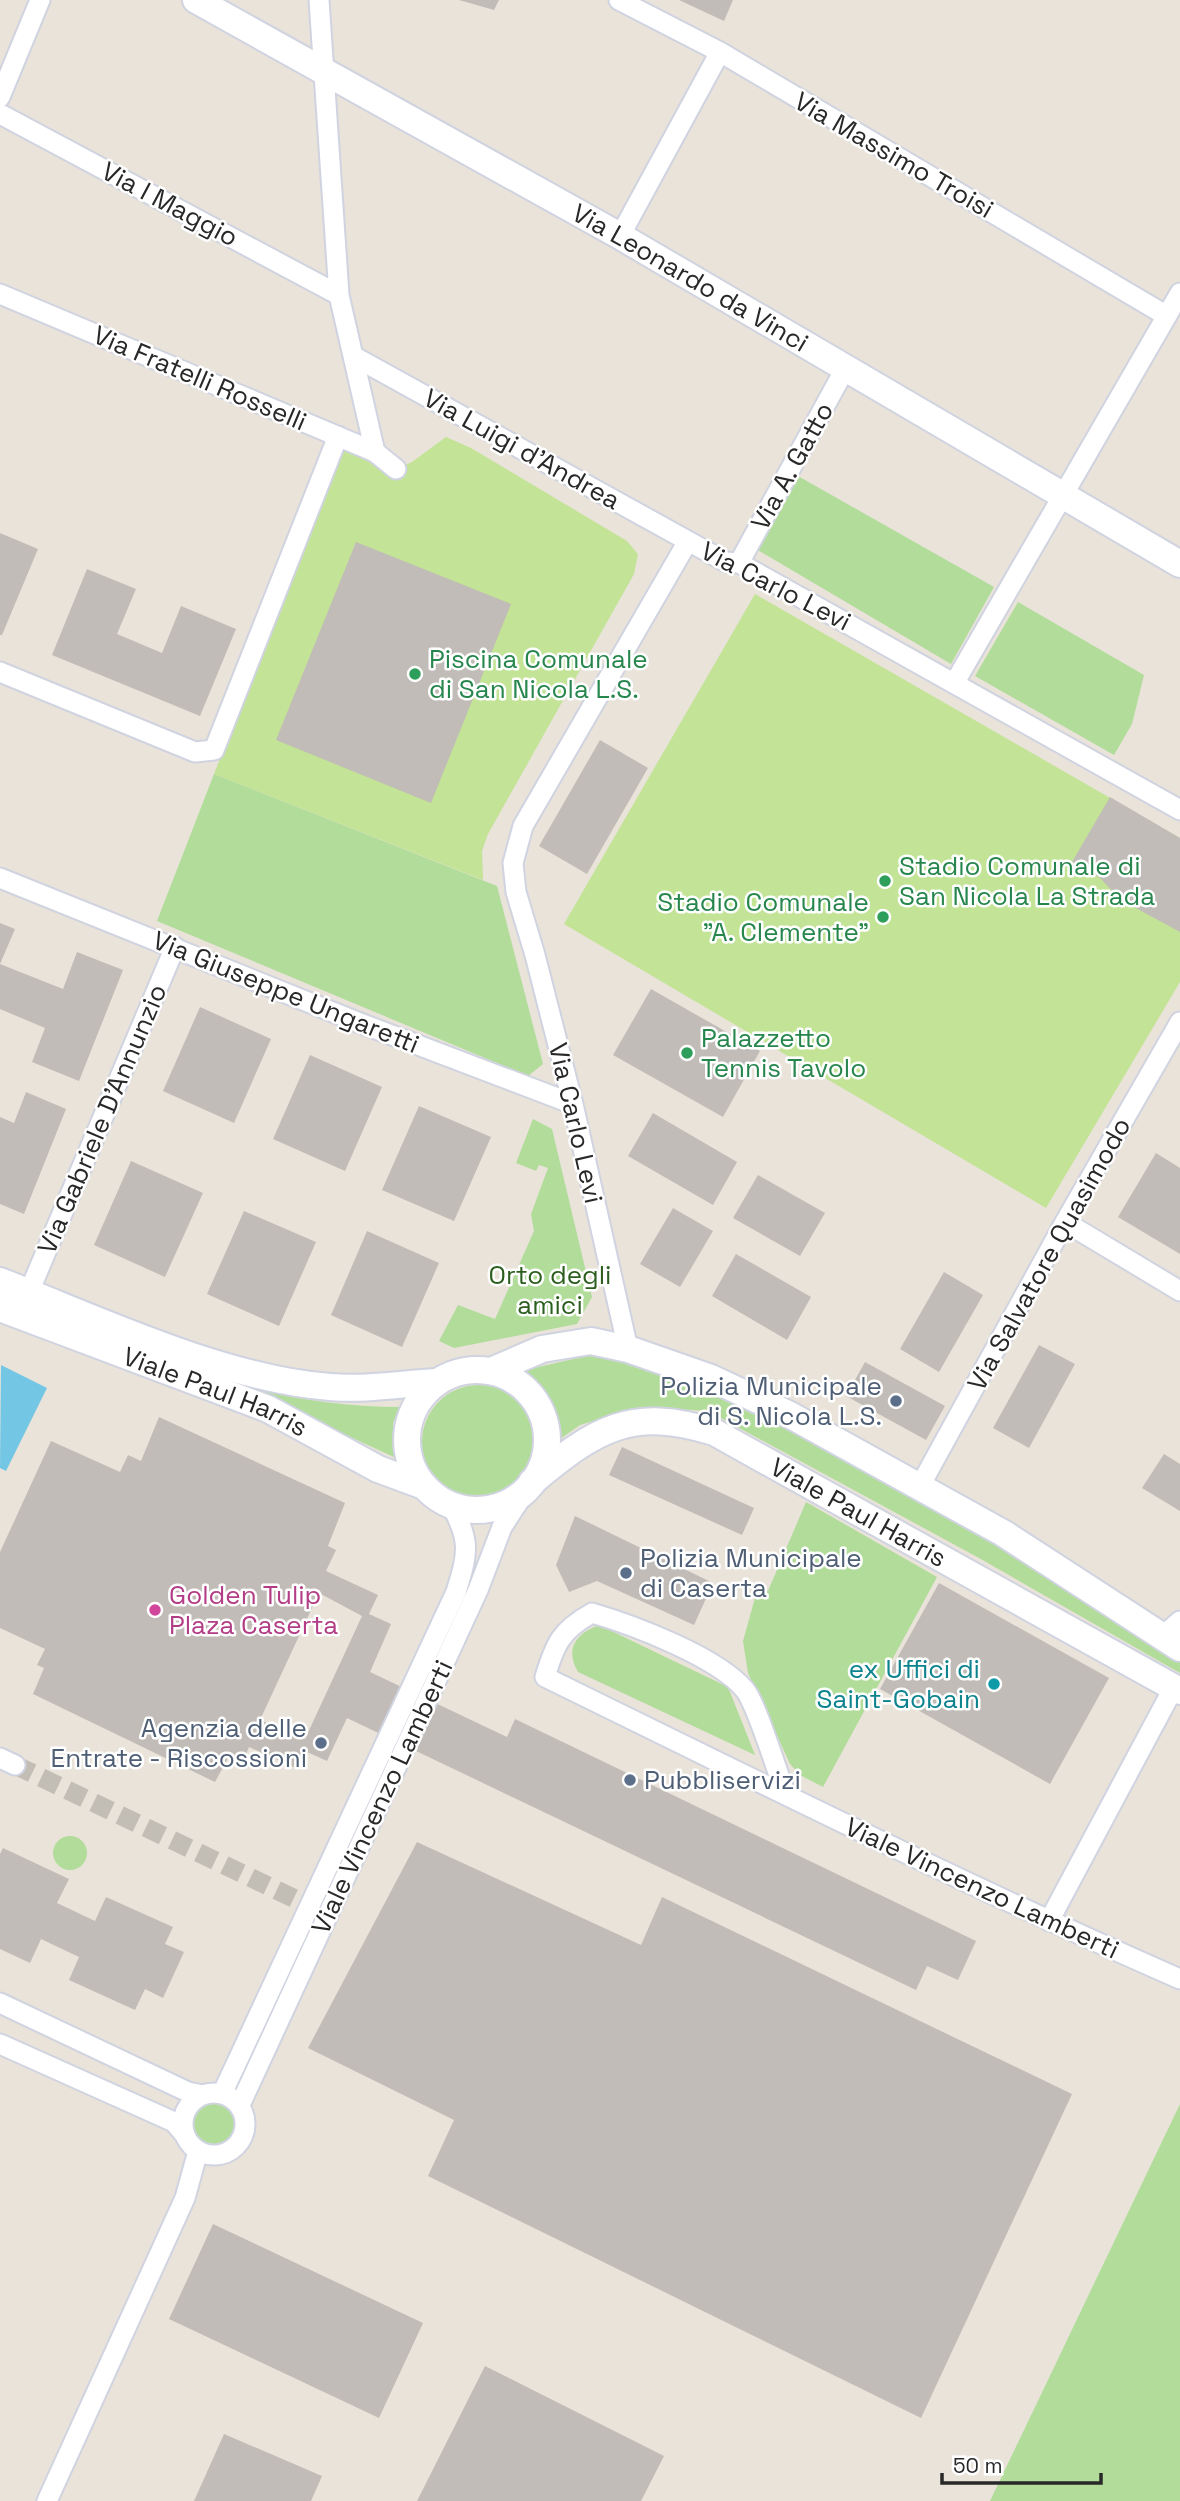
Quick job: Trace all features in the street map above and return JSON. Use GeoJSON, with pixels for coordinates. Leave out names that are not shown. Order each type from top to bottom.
{"type":"FeatureCollection","features":[{"type":"Feature","properties":{"kind":"street"},"geometry":{"type":"LineString","coordinates":[[0,97],[40,0]]}},
{"type":"Feature","properties":{"kind":"street","name":"Via Leonardo da Vinci"},"geometry":{"type":"LineString","coordinates":[[196,0],[620,236],[1180,564]]}},
{"type":"Feature","properties":{"kind":"street"},"geometry":{"type":"LineString","coordinates":[[319,0],[340,295],[375,452]]}},
{"type":"Feature","properties":{"kind":"street","name":"Via Massimo Troisi"},"geometry":{"type":"LineString","coordinates":[[619,0],[720,52],[1167,316]]}},
{"type":"Feature","properties":{"kind":"street"},"geometry":{"type":"LineString","coordinates":[[620,236],[720,52]]}},
{"type":"Feature","properties":{"kind":"street","name":"Via I Maggio"},"geometry":{"type":"LineString","coordinates":[[0,114],[340,295]]}},
{"type":"Feature","properties":{"kind":"street"},"geometry":{"type":"LineString","coordinates":[[955,682],[1180,293]]}},
{"type":"Feature","properties":{"kind":"street","name":"Via Fratelli Rosselli"},"geometry":{"type":"LineString","coordinates":[[0,294],[375,452],[396,469]]}},
{"type":"Feature","properties":{"kind":"street","name":"Via Luigi d'Andrea"},"geometry":{"type":"LineString","coordinates":[[355,357],[688,541]]}},
{"type":"Feature","properties":{"kind":"street","name":"Via A. Gatto"},"geometry":{"type":"LineString","coordinates":[[739,563],[845,369]]}},
{"type":"Feature","properties":{"kind":"street"},"geometry":{"type":"LineString","coordinates":[[0,672],[195,752],[214,750],[338,436]]}},
{"type":"Feature","properties":{"kind":"street","name":"Via Carlo Levi"},"geometry":{"type":"LineString","coordinates":[[628,1349],[573,1104],[516,892],[513,863],[523,826],[688,541],[726,562],[739,563],[1180,810]]}},
{"type":"Feature","properties":{"kind":"street","name":"Via Giuseppe Ungaretti"},"geometry":{"type":"LineString","coordinates":[[0,878],[360,1023],[573,1104]]}},
{"type":"Feature","properties":{"kind":"street","name":"Via Gabriele D'Annunzio"},"geometry":{"type":"LineString","coordinates":[[29,1292],[175,947]]}},
{"type":"Feature","properties":{"kind":"street","name":"Via Salvatore Quasimodo"},"geometry":{"type":"LineString","coordinates":[[920,1486],[1065,1222],[1180,1022]]}},
{"type":"Feature","properties":{"kind":"street"},"geometry":{"type":"LineString","coordinates":[[1065,1222],[1180,1291]]}},
{"type":"Feature","properties":{"kind":"street","name":"Viale Paul Harris"},"geometry":{"type":"LineString","coordinates":[[0,1281],[201,1358],[301,1384],[385,1388],[436,1382],[472,1370],[491,1371],[542,1349],[591,1341],[628,1349],[710,1378],[790,1415],[1003,1533],[1175,1635]]}},
{"type":"Feature","properties":{"kind":"street","name":"Viale Paul Harris"},"geometry":{"type":"LineString","coordinates":[[0,1308],[268,1409],[378,1469],[424,1486],[450,1505],[474,1510],[498,1507],[529,1486],[569,1451],[612,1427],[647,1420],[687,1424],[714,1432],[1177,1689]]}},
{"type":"Feature","properties":{"kind":"street"},"geometry":{"type":"LineString","coordinates":[[491,1371],[510,1378],[526,1390],[538,1406],[545,1425],[546,1445],[542,1465],[529,1486]]}},
{"type":"Feature","properties":{"kind":"street","name":"Viale Paul Harris"},"geometry":{"type":"LineString","coordinates":[[424,1486],[412,1466],[407,1444],[410,1420],[420,1399],[436,1382]]}},
{"type":"Feature","properties":{"kind":"street","name":"Viale Vincenzo Lamberti"},"geometry":{"type":"LineString","coordinates":[[240,2105],[478,1590],[502,1527],[529,1486]]}},
{"type":"Feature","properties":{"kind":"street","name":"Viale Vincenzo Lamberti"},"geometry":{"type":"LineString","coordinates":[[213,2095],[456,1592],[467,1557],[465,1532],[450,1505]]}},
{"type":"Feature","properties":{"kind":"street","name":"Viale Vincenzo Lamberti"},"geometry":{"type":"LineString","coordinates":[[786,1795],[746,1691],[724,1669],[624,1622],[592,1613],[570,1625],[554,1646],[545,1677],[786,1795],[1049,1921],[1180,1979]]}},
{"type":"Feature","properties":{"kind":"street"},"geometry":{"type":"LineString","coordinates":[[1049,1921],[1177,1689]]}},
{"type":"Feature","properties":{"kind":"street"},"geometry":{"type":"LineString","coordinates":[[0,2003],[188,2092],[213,2095],[240,2105],[246,2126],[238,2146],[203,2168],[184,2198]]}},
{"type":"Feature","properties":{"kind":"street"},"geometry":{"type":"LineString","coordinates":[[0,2044],[174,2122],[198,2151],[219,2156]]}},
{"type":"Feature","properties":{"kind":"street"},"geometry":{"type":"LineString","coordinates":[[184,2134],[183,2124],[188,2107],[213,2095]]}},
{"type":"Feature","properties":{"kind":"street"},"geometry":{"type":"LineString","coordinates":[[47,2501],[184,2198],[198,2151]]}},
{"type":"Feature","properties":{"kind":"green space","name":"Piscina Comunale di San Nicola L.S."},"geometry":{"type":"Polygon","coordinates":[[[446,437],[471,448],[627,541],[638,554],[634,574],[488,834],[482,851],[483,880],[214,774],[342,450],[396,469],[412,462],[446,437]]]}},
{"type":"Feature","properties":{"kind":"green space"},"geometry":{"type":"Polygon","coordinates":[[[798,476],[994,587],[951,664],[756,549],[798,476]]]}},
{"type":"Feature","properties":{"kind":"green space","name":"Stadio Comunale di San Nicola La Strada"},"geometry":{"type":"Polygon","coordinates":[[[755,594],[1180,838],[1180,982],[1046,1208],[564,924],[755,594]]]}},
{"type":"Feature","properties":{"kind":"green space"},"geometry":{"type":"Polygon","coordinates":[[[1018,602],[1144,675],[1132,724],[1114,755],[975,676],[1018,602]]]}},
{"type":"Feature","properties":{"kind":"green space"},"geometry":{"type":"Polygon","coordinates":[[[214,774],[497,886],[543,1064],[528,1076],[157,921],[214,774]]]}},
{"type":"Feature","properties":{"kind":"green space","name":"Orto degli amici"},"geometry":{"type":"Polygon","coordinates":[[[533,1119],[552,1129],[592,1297],[577,1324],[454,1348],[439,1341],[458,1305],[495,1319],[534,1231],[531,1214],[548,1168],[539,1165],[536,1171],[516,1163],[533,1119]]]}},
{"type":"Feature","properties":{"kind":"green space"},"geometry":{"type":"Polygon","coordinates":[[[604,1352],[618,1353],[762,1414],[886,1478],[1122,1618],[1180,1662],[1180,1673],[979,1558],[708,1411],[640,1407],[580,1425],[560,1439],[551,1400],[525,1370],[604,1352]]]}},
{"type":"Feature","properties":{"kind":"green space"},"geometry":{"type":"Polygon","coordinates":[[[235,1384],[317,1401],[400,1407],[393,1423],[396,1458],[235,1384]]]}},
{"type":"Feature","properties":{"kind":"green space"},"geometry":{"type":"Polygon","coordinates":[[[479,1385],[501,1389],[519,1402],[532,1420],[536,1442],[532,1464],[519,1482],[501,1495],[479,1499],[457,1495],[439,1482],[426,1464],[422,1442],[426,1420],[439,1402],[457,1389],[479,1385]]]}},
{"type":"Feature","properties":{"kind":"green space"},"geometry":{"type":"Polygon","coordinates":[[[806,1502],[937,1577],[823,1787],[800,1775],[790,1764],[748,1673],[743,1641],[758,1587],[768,1591],[806,1502]]]}},
{"type":"Feature","properties":{"kind":"green space"},"geometry":{"type":"Polygon","coordinates":[[[599,1625],[728,1687],[755,1755],[578,1672],[572,1656],[575,1643],[584,1633],[599,1625]]]}},
{"type":"Feature","properties":{"kind":"green space"},"geometry":{"type":"Polygon","coordinates":[[[70,1836],[82,1841],[87,1853],[82,1865],[70,1870],[58,1865],[53,1853],[58,1841],[70,1836]]]}},
{"type":"Feature","properties":{"kind":"green space"},"geometry":{"type":"Polygon","coordinates":[[[214,2101],[231,2108],[238,2125],[231,2142],[214,2149],[197,2142],[190,2125],[197,2108],[214,2101]]]}},
{"type":"Feature","properties":{"kind":"green space"},"geometry":{"type":"Polygon","coordinates":[[[1180,2104],[1180,2501],[990,2501],[1180,2104]]]}},
{"type":"Feature","properties":{"kind":"water"},"geometry":{"type":"Polygon","coordinates":[[[1,1365],[47,1388],[6,1471],[0,1468],[1,1365]]]}},
{"type":"Feature","properties":{"kind":"building"},"geometry":{"type":"Polygon","coordinates":[[[459,0],[499,0],[494,10],[459,0]]]}},
{"type":"Feature","properties":{"kind":"building"},"geometry":{"type":"Polygon","coordinates":[[[679,0],[733,0],[724,21],[679,0]]]}},
{"type":"Feature","properties":{"kind":"building"},"geometry":{"type":"Polygon","coordinates":[[[0,533],[38,549],[2,635],[0,635],[0,533]]]}},
{"type":"Feature","properties":{"kind":"building"},"geometry":{"type":"Polygon","coordinates":[[[356,542],[511,604],[431,803],[276,740],[356,542]]]}},
{"type":"Feature","properties":{"kind":"building"},"geometry":{"type":"Polygon","coordinates":[[[87,569],[136,589],[117,634],[162,653],[181,606],[236,629],[200,716],[52,655],[87,569]]]}},
{"type":"Feature","properties":{"kind":"building"},"geometry":{"type":"Polygon","coordinates":[[[600,740],[648,768],[587,874],[539,846],[600,740]]]}},
{"type":"Feature","properties":{"kind":"building"},"geometry":{"type":"Polygon","coordinates":[[[1110,797],[1180,838],[1180,932],[1121,900],[1100,878],[1072,862],[1110,797]]]}},
{"type":"Feature","properties":{"kind":"building"},"geometry":{"type":"Polygon","coordinates":[[[0,923],[15,929],[0,964],[0,923]]]}},
{"type":"Feature","properties":{"kind":"building"},"geometry":{"type":"Polygon","coordinates":[[[77,952],[123,970],[79,1081],[32,1062],[45,1028],[0,1009],[0,964],[63,989],[77,952]]]}},
{"type":"Feature","properties":{"kind":"building","name":"Palazzetto Tennis Tavolo"},"geometry":{"type":"Polygon","coordinates":[[[651,989],[760,1051],[723,1117],[613,1055],[651,989]]]}},
{"type":"Feature","properties":{"kind":"building"},"geometry":{"type":"Polygon","coordinates":[[[200,1007],[271,1039],[234,1123],[163,1091],[200,1007]]]}},
{"type":"Feature","properties":{"kind":"building"},"geometry":{"type":"Polygon","coordinates":[[[310,1055],[382,1087],[345,1171],[273,1139],[310,1055]]]}},
{"type":"Feature","properties":{"kind":"building"},"geometry":{"type":"Polygon","coordinates":[[[26,1092],[66,1109],[24,1214],[0,1204],[0,1117],[14,1123],[26,1092]]]}},
{"type":"Feature","properties":{"kind":"building"},"geometry":{"type":"Polygon","coordinates":[[[419,1106],[491,1137],[454,1221],[382,1190],[419,1106]]]}},
{"type":"Feature","properties":{"kind":"building"},"geometry":{"type":"Polygon","coordinates":[[[653,1113],[737,1162],[713,1205],[628,1156],[653,1113]]]}},
{"type":"Feature","properties":{"kind":"building"},"geometry":{"type":"Polygon","coordinates":[[[1156,1153],[1180,1168],[1180,1254],[1118,1217],[1156,1153]]]}},
{"type":"Feature","properties":{"kind":"building"},"geometry":{"type":"Polygon","coordinates":[[[131,1161],[203,1193],[165,1277],[94,1245],[131,1161]]]}},
{"type":"Feature","properties":{"kind":"building"},"geometry":{"type":"Polygon","coordinates":[[[758,1175],[825,1213],[800,1256],[733,1218],[758,1175]]]}},
{"type":"Feature","properties":{"kind":"building"},"geometry":{"type":"Polygon","coordinates":[[[673,1208],[713,1231],[680,1287],[640,1264],[673,1208]]]}},
{"type":"Feature","properties":{"kind":"building"},"geometry":{"type":"Polygon","coordinates":[[[244,1211],[316,1242],[279,1326],[207,1294],[244,1211]]]}},
{"type":"Feature","properties":{"kind":"building"},"geometry":{"type":"Polygon","coordinates":[[[367,1231],[439,1263],[402,1347],[331,1315],[367,1231]]]}},
{"type":"Feature","properties":{"kind":"building"},"geometry":{"type":"Polygon","coordinates":[[[736,1254],[811,1297],[787,1340],[712,1296],[736,1254]]]}},
{"type":"Feature","properties":{"kind":"building"},"geometry":{"type":"Polygon","coordinates":[[[944,1272],[983,1295],[939,1372],[900,1349],[944,1272]]]}},
{"type":"Feature","properties":{"kind":"building"},"geometry":{"type":"Polygon","coordinates":[[[1039,1345],[1075,1364],[1029,1448],[993,1428],[1039,1345]]]}},
{"type":"Feature","properties":{"kind":"building","name":"Polizia Municipale di S. Nicola L.S."},"geometry":{"type":"Polygon","coordinates":[[[865,1362],[945,1406],[926,1440],[846,1396],[865,1362]]]}},
{"type":"Feature","properties":{"kind":"building","name":"Golden Tulip Plaza Caserta"},"geometry":{"type":"Polygon","coordinates":[[[159,1417],[345,1503],[328,1546],[336,1550],[326,1571],[378,1595],[369,1614],[391,1624],[370,1672],[507,1737],[515,1719],[976,1941],[958,1980],[927,1966],[916,1990],[347,1718],[327,1761],[307,1752],[298,1769],[249,1747],[243,1762],[228,1758],[215,1782],[33,1694],[44,1668],[37,1665],[45,1649],[0,1628],[0,1552],[51,1441],[120,1472],[128,1455],[141,1461],[159,1417]],[[319,1593],[260,1720],[305,1739],[362,1616],[319,1593]]]}},
{"type":"Feature","properties":{"kind":"building"},"geometry":{"type":"Polygon","coordinates":[[[622,1447],[754,1508],[742,1535],[609,1475],[622,1447]]]}},
{"type":"Feature","properties":{"kind":"building"},"geometry":{"type":"Polygon","coordinates":[[[1164,1454],[1180,1464],[1180,1511],[1142,1488],[1164,1454]]]}},
{"type":"Feature","properties":{"kind":"building","name":"Polizia Municipale di Caserta"},"geometry":{"type":"Polygon","coordinates":[[[575,1516],[713,1583],[694,1625],[597,1581],[569,1592],[556,1565],[575,1516]]]}},
{"type":"Feature","properties":{"kind":"building","name":"ex Uffici di Saint-Gobain"},"geometry":{"type":"Polygon","coordinates":[[[939,1583],[1109,1678],[1050,1784],[880,1689],[939,1583]]]}},
{"type":"Feature","properties":{"kind":"building"},"geometry":{"type":"Polygon","coordinates":[[[417,1842],[641,1945],[662,1897],[1072,2094],[921,2418],[428,2176],[454,2120],[308,2048],[417,1842]]]}},
{"type":"Feature","properties":{"kind":"building"},"geometry":{"type":"Polygon","coordinates":[[[3,1848],[69,1879],[57,1903],[95,1921],[106,1897],[173,1927],[165,1944],[184,1952],[163,1998],[145,1989],[135,2010],[69,1980],[79,1957],[41,1939],[30,1963],[0,1949],[0,1854],[3,1848]]]}},
{"type":"Feature","properties":{"kind":"building"},"geometry":{"type":"Polygon","coordinates":[[[213,2224],[423,2323],[379,2418],[169,2319],[213,2224]]]}},
{"type":"Feature","properties":{"kind":"building"},"geometry":{"type":"Polygon","coordinates":[[[485,2366],[664,2456],[641,2501],[417,2501],[485,2366]]]}},
{"type":"Feature","properties":{"kind":"building"},"geometry":{"type":"Polygon","coordinates":[[[224,2434],[322,2476],[311,2501],[194,2501],[224,2434]]]}},
{"type":"Feature","properties":{"kind":"tunnel"},"geometry":{"type":"LineString","coordinates":[[15,1765],[310,1906]]}},
{"type":"Feature","properties":{"kind":"place","name":"Piscina Comunale di San Nicola L.S."},"geometry":{"type":"Point","coordinates":[415,674]}},
{"type":"Feature","properties":{"kind":"place","name":"Stadio Comunale di San Nicola La Strada"},"geometry":{"type":"Point","coordinates":[885,881]}},
{"type":"Feature","properties":{"kind":"place","name":"Stadio Comunale \"A. Clemente\""},"geometry":{"type":"Point","coordinates":[883,917]}},
{"type":"Feature","properties":{"kind":"place","name":"Palazzetto Tennis Tavolo"},"geometry":{"type":"Point","coordinates":[687,1053]}},
{"type":"Feature","properties":{"kind":"place","name":"Polizia Municipale di S. Nicola L.S."},"geometry":{"type":"Point","coordinates":[896,1401]}},
{"type":"Feature","properties":{"kind":"place","name":"Polizia Municipale di Caserta"},"geometry":{"type":"Point","coordinates":[626,1573]}},
{"type":"Feature","properties":{"kind":"place","name":"Golden Tulip Plaza Caserta"},"geometry":{"type":"Point","coordinates":[155,1610]}},
{"type":"Feature","properties":{"kind":"place","name":"ex Uffici di Saint-Gobain"},"geometry":{"type":"Point","coordinates":[994,1684]}},
{"type":"Feature","properties":{"kind":"place","name":"Agenzia delle Entrate - Riscossioni"},"geometry":{"type":"Point","coordinates":[321,1743]}},
{"type":"Feature","properties":{"kind":"place","name":"Pubbliservizi"},"geometry":{"type":"Point","coordinates":[630,1780]}}]}
